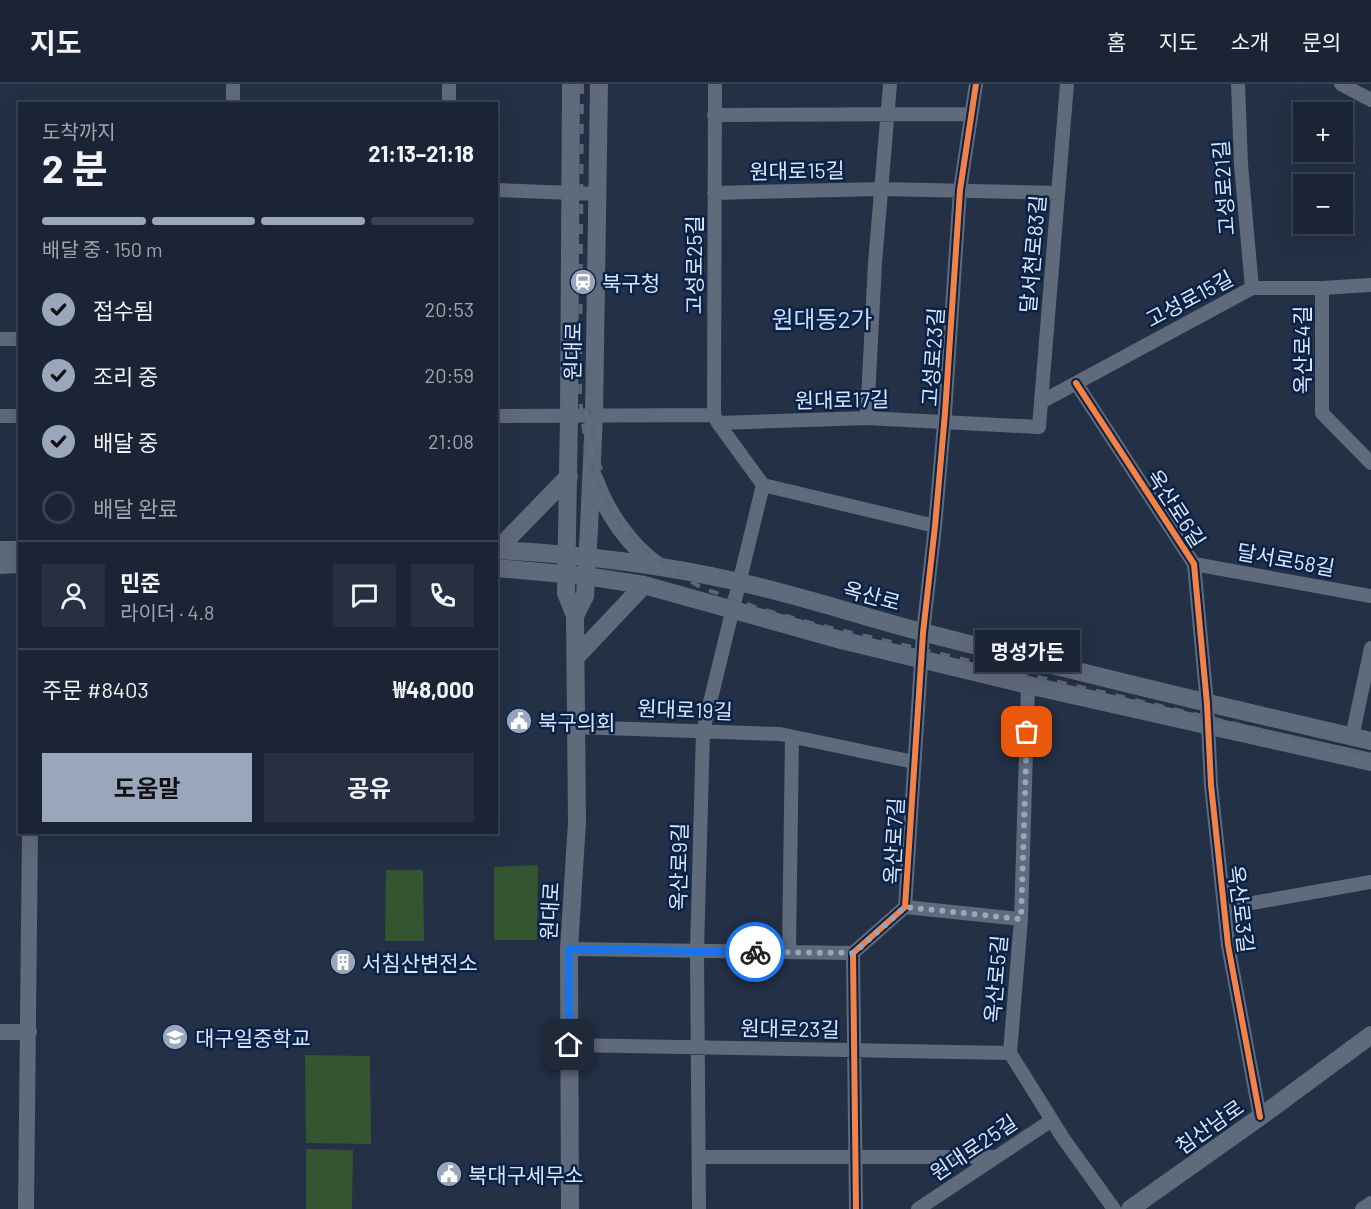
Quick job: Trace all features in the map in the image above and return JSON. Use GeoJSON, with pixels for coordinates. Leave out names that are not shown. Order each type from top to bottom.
{"type":"FeatureCollection","features":[{"type":"Feature","properties":{"kind":"main road","name":"원대로"},"geometry":{"type":"LineString","coordinates":[[570,1209],[569,949],[577,822],[577,656],[575,616],[566,592],[569,476],[571,84]]}},
{"type":"Feature","properties":{"kind":"main road","name":"원대로"},"geometry":{"type":"LineString","coordinates":[[575,616],[585,596],[592,472],[599,84]]}},
{"type":"Feature","properties":{"kind":"main road"},"geometry":{"type":"LineString","coordinates":[[592,472],[604,504],[645,557],[659,567]]}},
{"type":"Feature","properties":{"kind":"main road"},"geometry":{"type":"LineString","coordinates":[[498,549],[569,476]]}},
{"type":"Feature","properties":{"kind":"main road"},"geometry":{"type":"LineString","coordinates":[[0,550],[18,550]]}},
{"type":"Feature","properties":{"kind":"main road","name":"옥산로"},"geometry":{"type":"LineString","coordinates":[[498,550],[588,556],[740,582],[923,633],[1207,704],[1371,741]]}},
{"type":"Feature","properties":{"kind":"main road"},"geometry":{"type":"LineString","coordinates":[[0,565],[18,564]]}},
{"type":"Feature","properties":{"kind":"main road"},"geometry":{"type":"LineString","coordinates":[[498,568],[586,576],[644,585],[841,640],[1028,685],[1371,762]]}},
{"type":"Feature","properties":{"kind":"main road"},"geometry":{"type":"LineString","coordinates":[[577,656],[644,585]]}},
{"type":"Feature","properties":{"kind":"main road","name":"침산남로"},"geometry":{"type":"LineString","coordinates":[[1130,1209],[1371,1035]]}},
{"type":"Feature","properties":{"kind":"street"},"geometry":{"type":"LineString","coordinates":[[233,84],[233,102]]}},
{"type":"Feature","properties":{"kind":"street"},"geometry":{"type":"LineString","coordinates":[[449,84],[449,102]]}},
{"type":"Feature","properties":{"kind":"street","name":"고성로25길"},"geometry":{"type":"LineString","coordinates":[[715,84],[716,419]]}},
{"type":"Feature","properties":{"kind":"street"},"geometry":{"type":"LineString","coordinates":[[867,418],[890,84]]}},
{"type":"Feature","properties":{"kind":"street","name":"고성로23길"},"geometry":{"type":"LineString","coordinates":[[923,633],[944,422],[960,190],[976,84]]}},
{"type":"Feature","properties":{"kind":"street","name":"달서천로83길"},"geometry":{"type":"LineString","coordinates":[[1039,427],[1067,84]]}},
{"type":"Feature","properties":{"kind":"street","name":"고성로21길"},"geometry":{"type":"LineString","coordinates":[[1239,84],[1241,164],[1252,288]]}},
{"type":"Feature","properties":{"kind":"street"},"geometry":{"type":"LineString","coordinates":[[1341,84],[1371,100]]}},
{"type":"Feature","properties":{"kind":"street"},"geometry":{"type":"LineString","coordinates":[[714,115],[971,114]]}},
{"type":"Feature","properties":{"kind":"street","name":"원대로15길"},"geometry":{"type":"LineString","coordinates":[[714,193],[881,189],[1058,193]]}},
{"type":"Feature","properties":{"kind":"street"},"geometry":{"type":"LineString","coordinates":[[498,190],[598,194]]}},
{"type":"Feature","properties":{"kind":"street","name":"고성로15길"},"geometry":{"type":"LineString","coordinates":[[1041,402],[1252,288],[1371,285]]}},
{"type":"Feature","properties":{"kind":"street","name":"옥산로4길"},"geometry":{"type":"LineString","coordinates":[[1322,288],[1322,414],[1371,463]]}},
{"type":"Feature","properties":{"kind":"street"},"geometry":{"type":"LineString","coordinates":[[0,339],[18,339]]}},
{"type":"Feature","properties":{"kind":"street","name":"옥산로6길"},"geometry":{"type":"LineString","coordinates":[[1076,383],[1194,564],[1207,704]]}},
{"type":"Feature","properties":{"kind":"street"},"geometry":{"type":"LineString","coordinates":[[498,416],[594,415],[716,419],[763,485],[935,526]]}},
{"type":"Feature","properties":{"kind":"street"},"geometry":{"type":"LineString","coordinates":[[0,416],[18,416]]}},
{"type":"Feature","properties":{"kind":"street","name":"원대로17길"},"geometry":{"type":"LineString","coordinates":[[716,419],[867,418],[1039,427]]}},
{"type":"Feature","properties":{"kind":"street"},"geometry":{"type":"LineString","coordinates":[[740,582],[763,485]]}},
{"type":"Feature","properties":{"kind":"street","name":"달서로58길"},"geometry":{"type":"LineString","coordinates":[[1194,564],[1371,596]]}},
{"type":"Feature","properties":{"kind":"street","name":"옥산로9길"},"geometry":{"type":"LineString","coordinates":[[699,1209],[697,951],[703,731],[740,582]]}},
{"type":"Feature","properties":{"kind":"street","name":"옥산로7길"},"geometry":{"type":"LineString","coordinates":[[854,953],[905,907],[923,633]]}},
{"type":"Feature","properties":{"kind":"street"},"geometry":{"type":"LineString","coordinates":[[1352,737],[1371,648]]}},
{"type":"Feature","properties":{"kind":"street","name":"옥산로5길"},"geometry":{"type":"LineString","coordinates":[[1028,685],[1021,919],[1010,1053],[1052,1120],[1114,1209]]}},
{"type":"Feature","properties":{"kind":"street","name":"옥산로3길"},"geometry":{"type":"LineString","coordinates":[[1207,704],[1211,784],[1228,945],[1260,1117]]}},
{"type":"Feature","properties":{"kind":"street","name":"원대로19길"},"geometry":{"type":"LineString","coordinates":[[576,727],[780,734],[914,762]]}},
{"type":"Feature","properties":{"kind":"street"},"geometry":{"type":"LineString","coordinates":[[789,952],[792,736]]}},
{"type":"Feature","properties":{"kind":"street"},"geometry":{"type":"LineString","coordinates":[[26,1209],[30,834]]}},
{"type":"Feature","properties":{"kind":"street","name":"옥산로3길"},"geometry":{"type":"LineString","coordinates":[[1224,908],[1371,882]]}},
{"type":"Feature","properties":{"kind":"street"},"geometry":{"type":"LineString","coordinates":[[905,907],[1021,919]]}},
{"type":"Feature","properties":{"kind":"street"},"geometry":{"type":"LineString","coordinates":[[569,949],[854,953],[856,1209]]}},
{"type":"Feature","properties":{"kind":"street"},"geometry":{"type":"LineString","coordinates":[[0,1032],[29,1032]]}},
{"type":"Feature","properties":{"kind":"street","name":"원대로23길"},"geometry":{"type":"LineString","coordinates":[[569,1045],[1010,1053]]}},
{"type":"Feature","properties":{"kind":"street","name":"원대로25길"},"geometry":{"type":"LineString","coordinates":[[918,1209],[1052,1120]]}},
{"type":"Feature","properties":{"kind":"street"},"geometry":{"type":"LineString","coordinates":[[699,1157],[996,1157]]}},
{"type":"Feature","properties":{"kind":"street"},"geometry":{"type":"LineString","coordinates":[[1362,1209],[1371,1203]]}},
{"type":"Feature","properties":{"kind":"green space"},"geometry":{"type":"Polygon","coordinates":[[[538,865],[537,940],[494,940],[494,867],[538,865]]]}},
{"type":"Feature","properties":{"kind":"green space"},"geometry":{"type":"Polygon","coordinates":[[[386,870],[423,870],[424,941],[385,941],[386,870]]]}},
{"type":"Feature","properties":{"kind":"green space"},"geometry":{"type":"Polygon","coordinates":[[[305,1055],[370,1056],[371,1144],[306,1143],[305,1055]]]}},
{"type":"Feature","properties":{"kind":"green space"},"geometry":{"type":"Polygon","coordinates":[[[306,1149],[353,1150],[352,1209],[306,1209],[306,1149]]]}},
{"type":"Feature","properties":{"kind":"railway"},"geometry":{"type":"LineString","coordinates":[[582,84],[580,398],[586,449],[601,491],[620,524],[640,545],[662,563],[700,587],[758,608],[815,624],[1371,756]]}},
{"type":"Feature","properties":{"kind":"railway"},"geometry":{"type":"LineString","coordinates":[[589,366],[590,421],[601,470]]}},
{"type":"Feature","properties":{"kind":"cycle path"},"geometry":{"type":"LineString","coordinates":[[856,1209],[853,953],[905,907],[923,633],[945,413],[960,190],[976,84]]}},
{"type":"Feature","properties":{"kind":"cycle path"},"geometry":{"type":"LineString","coordinates":[[1076,383],[1194,564],[1207,704],[1211,785],[1228,945],[1260,1117]]}},
{"type":"Feature","properties":{"kind":"way so far"},"geometry":{"type":"LineString","coordinates":[[755,952],[854,953],[905,907],[1021,919],[1027,732]]}},
{"type":"Feature","properties":{"kind":"place","name":"북구청"},"geometry":{"type":"Point","coordinates":[583,282]}},
{"type":"Feature","properties":{"kind":"place","name":"북구의회"},"geometry":{"type":"Point","coordinates":[519,721]}},
{"type":"Feature","properties":{"kind":"place","name":"명성가든"},"geometry":{"type":"Point","coordinates":[1027,732]}},
{"type":"Feature","properties":{"kind":"place","name":"서침산변전소"},"geometry":{"type":"Point","coordinates":[343,962]}},
{"type":"Feature","properties":{"kind":"place","name":"대구일중학교"},"geometry":{"type":"Point","coordinates":[175,1037]}},
{"type":"Feature","properties":{"kind":"place","name":"북대구세무소"},"geometry":{"type":"Point","coordinates":[449,1174]}},
{"type":"Feature","properties":{"kind":"district","name":"원대동2가"},"geometry":{"type":"Point","coordinates":[822,318]}},
{"type":"Feature","properties":{"kind":"route"},"geometry":{"type":"LineString","coordinates":[[569,1045],[569,949],[755,952]]}}]}
